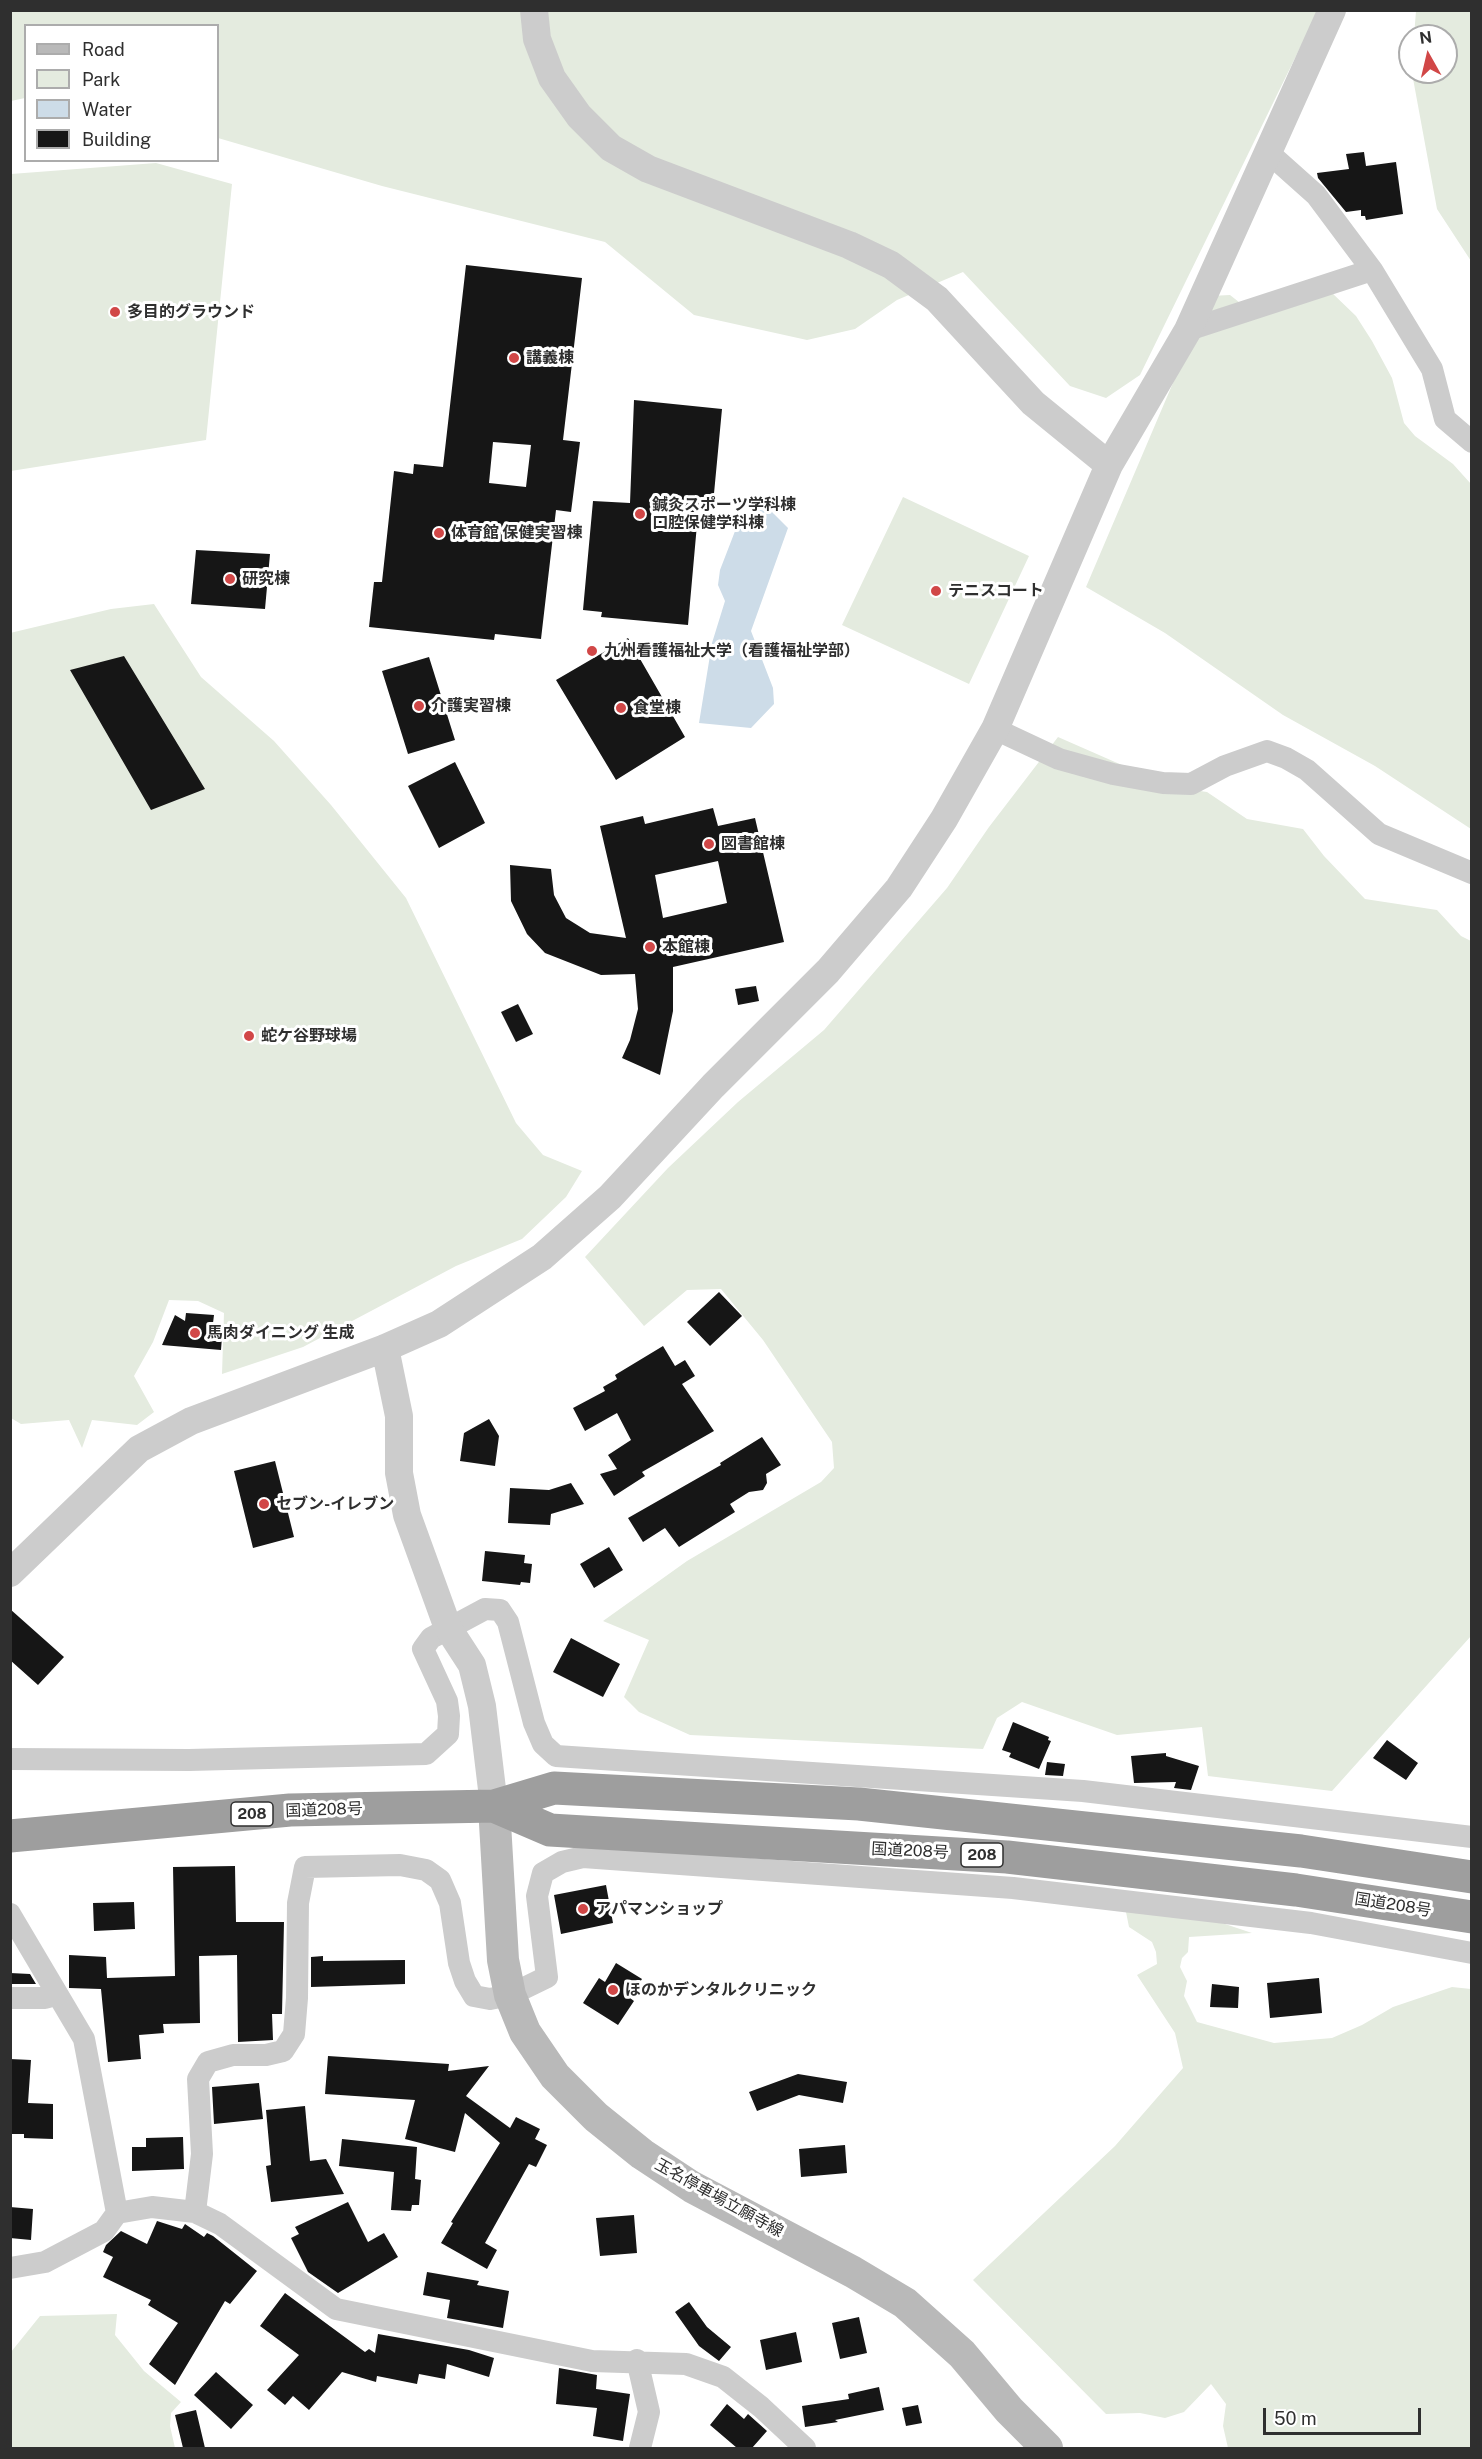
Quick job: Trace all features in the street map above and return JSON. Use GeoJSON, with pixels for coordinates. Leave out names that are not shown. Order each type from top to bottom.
{"type":"FeatureCollection","features":[{"type":"Feature","properties":{"kind":"highway","name":"国道208号"},"geometry":{"type":"LineString","coordinates":[[10,1836],[290,1810],[494,1806],[554,1788],[859,1804],[1301,1851],[1472,1877]]}},
{"type":"Feature","properties":{"kind":"highway","name":"国道208号"},"geometry":{"type":"LineString","coordinates":[[494,1806],[550,1830],[1006,1857],[1296,1890],[1472,1917]]}},
{"type":"Feature","properties":{"kind":"main road","name":"玉名停車場立願寺線"},"geometry":{"type":"LineString","coordinates":[[494,1806],[503,1960],[510,1995],[525,2032],[555,2076],[596,2117],[642,2154],[692,2187],[853,2272],[904,2303],[962,2354],[1009,2410],[1047,2448]]}},
{"type":"Feature","properties":{"kind":"street"},"geometry":{"type":"LineString","coordinates":[[534,10],[537,39],[552,78],[579,116],[610,148],[648,169],[849,245],[891,265],[937,299],[1033,404],[1109,465]]}},
{"type":"Feature","properties":{"kind":"street"},"geometry":{"type":"LineString","coordinates":[[10,1573],[139,1449],[191,1421],[386,1348],[439,1324],[542,1257],[610,1197],[713,1086],[828,971],[899,888],[944,819],[995,729],[1109,465],[1188,330],[1270,154],[1332,10]]}},
{"type":"Feature","properties":{"kind":"street"},"geometry":{"type":"LineString","coordinates":[[1270,154],[1316,195],[1372,270],[1432,369],[1445,418],[1472,442]]}},
{"type":"Feature","properties":{"kind":"street"},"geometry":{"type":"LineString","coordinates":[[1188,330],[1372,270]]}},
{"type":"Feature","properties":{"kind":"street"},"geometry":{"type":"LineString","coordinates":[[995,729],[1059,759],[1163,783],[1191,784],[1225,766],[1267,752],[1286,758],[1307,770],[1379,834],[1472,873]]}},
{"type":"Feature","properties":{"kind":"street"},"geometry":{"type":"LineString","coordinates":[[386,1348],[399,1416],[399,1473],[407,1515],[448,1628],[472,1665],[482,1706],[494,1806]]}},
{"type":"Feature","properties":{"kind":"street"},"geometry":{"type":"LineString","coordinates":[[10,1759],[166,1761],[426,1754],[448,1734],[448,1716],[447,1701],[423,1649],[431,1638],[485,1609],[500,1610],[508,1622],[534,1723],[543,1743],[556,1756],[1083,1791],[1472,1837]]}},
{"type":"Feature","properties":{"kind":"street"},"geometry":{"type":"LineString","coordinates":[[195,2212],[202,2154],[198,2079],[208,2062],[233,2055],[266,2055],[283,2051],[294,2034],[297,1998],[298,1903],[305,1867],[400,1865],[426,1870],[440,1880],[450,1903],[459,1963],[474,1996],[490,1999],[510,1995],[547,1977],[537,1896],[543,1873],[562,1862],[583,1857],[1013,1888],[1311,1923],[1472,1953]]}},
{"type":"Feature","properties":{"kind":"street"},"geometry":{"type":"LineString","coordinates":[[10,1914],[84,2039],[117,2214]]}},
{"type":"Feature","properties":{"kind":"street"},"geometry":{"type":"LineString","coordinates":[[10,1998],[45,1998],[56,1995]]}},
{"type":"Feature","properties":{"kind":"street"},"geometry":{"type":"LineString","coordinates":[[10,2268],[45,2262],[104,2231],[117,2214],[152,2207],[195,2212],[220,2224],[336,2309],[592,2361],[637,2360],[686,2364],[723,2377],[761,2407],[805,2448]]}},
{"type":"Feature","properties":{"kind":"street"},"geometry":{"type":"LineString","coordinates":[[637,2360],[650,2412],[640,2448]]}},
{"type":"Feature","properties":{"kind":"green space"},"geometry":{"type":"Polygon","coordinates":[[[11,11],[1318,11],[1140,375],[1106,398],[1070,386],[963,272],[897,300],[855,329],[807,340],[694,315],[605,242],[382,186],[219,138],[219,24],[24,24],[24,98],[11,101],[11,11]]]}},
{"type":"Feature","properties":{"kind":"green space"},"geometry":{"type":"Polygon","coordinates":[[[1416,11],[1471,11],[1471,261],[1437,209],[1414,84],[1458,84],[1458,24],[1415,24],[1416,11]]]}},
{"type":"Feature","properties":{"kind":"green space","name":"多目的グラウンド"},"geometry":{"type":"Polygon","coordinates":[[[156,163],[232,184],[206,440],[11,471],[11,174],[156,163]]]}},
{"type":"Feature","properties":{"kind":"green space"},"geometry":{"type":"Polygon","coordinates":[[[1330,291],[1356,316],[1372,341],[1392,378],[1404,423],[1415,436],[1453,464],[1471,484],[1471,829],[1375,766],[1283,715],[1165,633],[1086,587],[1210,296],[1230,295],[1249,310],[1330,291]]]}},
{"type":"Feature","properties":{"kind":"green space","name":"テニスコート"},"geometry":{"type":"Polygon","coordinates":[[[903,497],[1029,556],[969,684],[842,625],[903,497]]]}},
{"type":"Feature","properties":{"kind":"green space"},"geometry":{"type":"Polygon","coordinates":[[[154,604],[201,677],[274,741],[331,805],[406,898],[516,1123],[543,1155],[582,1171],[566,1197],[522,1239],[456,1266],[303,1347],[222,1374],[224,1313],[198,1301],[169,1300],[153,1342],[134,1376],[154,1412],[137,1425],[92,1420],[82,1448],[69,1420],[21,1424],[11,1418],[10,633],[111,609],[154,604]]]}},
{"type":"Feature","properties":{"kind":"green space"},"geometry":{"type":"Polygon","coordinates":[[[1058,737],[1172,787],[1207,792],[1247,819],[1303,829],[1324,856],[1365,899],[1437,910],[1461,936],[1471,941],[1471,1636],[1332,1791],[1208,1776],[1202,1727],[1117,1735],[1022,1702],[997,1718],[983,1749],[690,1735],[639,1712],[624,1697],[649,1640],[603,1621],[687,1561],[821,1482],[834,1468],[832,1442],[763,1340],[721,1289],[687,1290],[644,1326],[585,1257],[668,1168],[738,1102],[824,1030],[947,888],[989,827],[1058,737]]]}},
{"type":"Feature","properties":{"kind":"green space"},"geometry":{"type":"Polygon","coordinates":[[[1125,1907],[1222,1923],[1252,1933],[1189,1937],[1188,1952],[1182,1958],[1180,1967],[1187,1981],[1184,1996],[1197,2022],[1274,2043],[1332,2038],[1362,2025],[1393,2007],[1452,1987],[1471,1989],[1471,2448],[1228,2448],[1223,2426],[1226,2404],[1211,2384],[1184,2412],[1165,2418],[1140,2413],[1106,2414],[973,2280],[1115,2146],[1183,2068],[1175,2033],[1137,1975],[1157,1964],[1156,1952],[1152,1942],[1129,1927],[1125,1907]]]}},
{"type":"Feature","properties":{"kind":"green space"},"geometry":{"type":"Polygon","coordinates":[[[117,2314],[115,2335],[144,2371],[181,2402],[171,2413],[170,2426],[175,2448],[11,2448],[11,2352],[40,2316],[117,2314]]]}},
{"type":"Feature","properties":{"kind":"water"},"geometry":{"type":"Polygon","coordinates":[[[756,509],[772,512],[788,528],[751,631],[773,688],[774,704],[751,728],[699,723],[712,643],[725,601],[718,585],[720,570],[737,526],[756,509]]]}},
{"type":"Feature","properties":{"kind":"building"},"geometry":{"type":"Polygon","coordinates":[[[1364,152],[1366,166],[1396,162],[1403,214],[1366,220],[1365,216],[1361,216],[1361,210],[1346,212],[1318,178],[1317,173],[1349,169],[1346,154],[1364,152]]]}},
{"type":"Feature","properties":{"kind":"building"},"geometry":{"type":"Polygon","coordinates":[[[466,265],[582,278],[563,440],[580,442],[571,512],[556,510],[541,639],[495,634],[494,640],[369,627],[374,582],[382,582],[394,471],[413,474],[414,464],[443,467],[466,265]],[[493,442],[489,483],[526,487],[531,445],[493,442]]]}},
{"type":"Feature","properties":{"kind":"building","name":"鍼灸スポーツ学科棟 口腔保健学科棟"},"geometry":{"type":"Polygon","coordinates":[[[634,400],[722,409],[713,504],[699,502],[688,625],[601,617],[602,612],[583,610],[593,501],[630,503],[634,400]]]}},
{"type":"Feature","properties":{"kind":"building","name":"研究棟"},"geometry":{"type":"Polygon","coordinates":[[[196,550],[270,554],[265,609],[191,604],[196,550]]]}},
{"type":"Feature","properties":{"kind":"building","name":"食堂棟"},"geometry":{"type":"Polygon","coordinates":[[[628,638],[685,737],[616,780],[556,680],[628,638]]]}},
{"type":"Feature","properties":{"kind":"building"},"geometry":{"type":"Polygon","coordinates":[[[124,656],[205,789],[151,810],[70,670],[124,656]]]}},
{"type":"Feature","properties":{"kind":"building","name":"介護実習棟"},"geometry":{"type":"Polygon","coordinates":[[[429,657],[455,740],[408,754],[382,671],[429,657]]]}},
{"type":"Feature","properties":{"kind":"building"},"geometry":{"type":"Polygon","coordinates":[[[455,762],[485,823],[439,848],[408,786],[455,762]]]}},
{"type":"Feature","properties":{"kind":"building","name":"本館棟"},"geometry":{"type":"Polygon","coordinates":[[[713,808],[718,826],[755,818],[784,942],[673,967],[673,1011],[660,1075],[622,1058],[630,1040],[638,1009],[635,974],[601,975],[545,953],[527,934],[511,901],[510,865],[551,869],[554,895],[566,918],[590,933],[626,938],[600,826],[643,816],[645,824],[713,808]],[[718,861],[655,875],[663,918],[727,903],[718,861]]]}},
{"type":"Feature","properties":{"kind":"building"},"geometry":{"type":"Polygon","coordinates":[[[756,986],[759,1001],[738,1005],[735,989],[756,986]]]}},
{"type":"Feature","properties":{"kind":"building"},"geometry":{"type":"Polygon","coordinates":[[[518,1004],[533,1034],[516,1042],[501,1012],[518,1004]]]}},
{"type":"Feature","properties":{"kind":"building"},"geometry":{"type":"Polygon","coordinates":[[[719,1292],[742,1316],[710,1346],[687,1322],[719,1292]]]}},
{"type":"Feature","properties":{"kind":"building","name":"馬肉ダイニング 生成"},"geometry":{"type":"Polygon","coordinates":[[[186,1313],[214,1315],[213,1323],[223,1324],[221,1350],[162,1345],[175,1315],[185,1321],[186,1313]]]}},
{"type":"Feature","properties":{"kind":"building"},"geometry":{"type":"Polygon","coordinates":[[[663,1346],[675,1366],[685,1360],[695,1376],[682,1384],[714,1431],[642,1472],[645,1476],[614,1496],[600,1474],[617,1469],[608,1455],[631,1440],[617,1413],[585,1431],[573,1408],[605,1391],[603,1387],[617,1379],[615,1375],[663,1346]]]}},
{"type":"Feature","properties":{"kind":"building"},"geometry":{"type":"Polygon","coordinates":[[[489,1419],[499,1436],[495,1466],[460,1461],[464,1433],[489,1419]]]}},
{"type":"Feature","properties":{"kind":"building"},"geometry":{"type":"Polygon","coordinates":[[[762,1437],[781,1465],[766,1474],[767,1483],[763,1490],[749,1492],[730,1504],[735,1512],[679,1547],[665,1528],[643,1542],[628,1518],[721,1465],[720,1463],[762,1437]]]}},
{"type":"Feature","properties":{"kind":"building","name":"セブン-イレブン"},"geometry":{"type":"Polygon","coordinates":[[[275,1461],[294,1537],[253,1548],[234,1471],[275,1461]]]}},
{"type":"Feature","properties":{"kind":"building"},"geometry":{"type":"Polygon","coordinates":[[[571,1483],[584,1504],[551,1514],[550,1525],[508,1523],[510,1488],[549,1490],[571,1483]]]}},
{"type":"Feature","properties":{"kind":"building"},"geometry":{"type":"Polygon","coordinates":[[[609,1547],[623,1570],[594,1588],[580,1564],[609,1547]]]}},
{"type":"Feature","properties":{"kind":"building"},"geometry":{"type":"Polygon","coordinates":[[[485,1551],[525,1555],[524,1563],[532,1564],[530,1583],[521,1582],[520,1585],[482,1581],[485,1551]]]}},
{"type":"Feature","properties":{"kind":"building"},"geometry":{"type":"Polygon","coordinates":[[[10,1609],[64,1657],[38,1685],[10,1660],[10,1609]]]}},
{"type":"Feature","properties":{"kind":"building"},"geometry":{"type":"Polygon","coordinates":[[[571,1638],[620,1664],[603,1697],[553,1672],[571,1638]]]}},
{"type":"Feature","properties":{"kind":"building"},"geometry":{"type":"Polygon","coordinates":[[[1013,1722],[1049,1737],[1048,1740],[1051,1741],[1039,1769],[1009,1757],[1011,1753],[1002,1750],[1013,1722]]]}},
{"type":"Feature","properties":{"kind":"building"},"geometry":{"type":"Polygon","coordinates":[[[1387,1740],[1418,1763],[1406,1780],[1373,1758],[1387,1740]]]}},
{"type":"Feature","properties":{"kind":"building"},"geometry":{"type":"Polygon","coordinates":[[[1166,1753],[1166,1756],[1199,1766],[1191,1790],[1174,1788],[1176,1782],[1134,1783],[1131,1756],[1166,1753]]]}},
{"type":"Feature","properties":{"kind":"building"},"geometry":{"type":"Polygon","coordinates":[[[1047,1762],[1065,1764],[1063,1776],[1045,1775],[1047,1762]]]}},
{"type":"Feature","properties":{"kind":"building"},"geometry":{"type":"Polygon","coordinates":[[[235,1866],[236,1922],[284,1922],[282,2014],[272,2014],[273,2040],[238,2042],[237,1955],[199,1956],[200,2023],[163,2024],[164,2033],[139,2035],[141,2059],[108,2062],[101,1989],[69,1988],[69,1955],[106,1957],[107,1978],[175,1976],[173,1867],[235,1866]]]}},
{"type":"Feature","properties":{"kind":"building","name":"アパマンショップ"},"geometry":{"type":"Polygon","coordinates":[[[606,1885],[613,1923],[561,1934],[554,1895],[606,1885]]]}},
{"type":"Feature","properties":{"kind":"building"},"geometry":{"type":"Polygon","coordinates":[[[134,1902],[135,1929],[94,1931],[93,1903],[134,1902]]]}},
{"type":"Feature","properties":{"kind":"building"},"geometry":{"type":"Polygon","coordinates":[[[323,1956],[323,1961],[405,1960],[405,1984],[311,1987],[311,1957],[323,1956]]]}},
{"type":"Feature","properties":{"kind":"building","name":"ほのかデンタルクリニック"},"geometry":{"type":"Polygon","coordinates":[[[616,1963],[642,1979],[630,1998],[634,2001],[618,2025],[583,2003],[599,1978],[605,1982],[616,1963]]]}},
{"type":"Feature","properties":{"kind":"building"},"geometry":{"type":"Polygon","coordinates":[[[10,1973],[30,1974],[36,1984],[10,1984],[10,1973]]]}},
{"type":"Feature","properties":{"kind":"building"},"geometry":{"type":"Polygon","coordinates":[[[1319,1978],[1322,2013],[1270,2018],[1267,1983],[1319,1978]]]}},
{"type":"Feature","properties":{"kind":"building"},"geometry":{"type":"Polygon","coordinates":[[[1212,1984],[1239,1987],[1238,2008],[1210,2007],[1212,1984]]]}},
{"type":"Feature","properties":{"kind":"building"},"geometry":{"type":"Polygon","coordinates":[[[328,2056],[449,2064],[448,2071],[489,2066],[466,2096],[510,2128],[516,2117],[540,2129],[535,2139],[547,2145],[536,2167],[529,2164],[485,2243],[497,2250],[487,2269],[441,2243],[453,2223],[451,2222],[500,2143],[465,2113],[455,2152],[405,2139],[415,2100],[325,2094],[328,2056]]]}},
{"type":"Feature","properties":{"kind":"building"},"geometry":{"type":"Polygon","coordinates":[[[10,2059],[31,2060],[28,2103],[53,2104],[53,2139],[24,2138],[24,2134],[12,2134],[10,2059]]]}},
{"type":"Feature","properties":{"kind":"building"},"geometry":{"type":"Polygon","coordinates":[[[798,2074],[847,2082],[843,2103],[799,2095],[757,2111],[749,2092],[798,2074]]]}},
{"type":"Feature","properties":{"kind":"building"},"geometry":{"type":"Polygon","coordinates":[[[259,2083],[263,2119],[214,2124],[212,2087],[259,2083]]]}},
{"type":"Feature","properties":{"kind":"building"},"geometry":{"type":"Polygon","coordinates":[[[305,2106],[310,2161],[326,2159],[344,2194],[271,2202],[266,2166],[271,2165],[266,2110],[305,2106]]]}},
{"type":"Feature","properties":{"kind":"building"},"geometry":{"type":"Polygon","coordinates":[[[183,2137],[184,2169],[132,2171],[132,2147],[146,2147],[146,2138],[183,2137]]]}},
{"type":"Feature","properties":{"kind":"building"},"geometry":{"type":"Polygon","coordinates":[[[342,2139],[417,2147],[415,2179],[421,2180],[419,2205],[412,2205],[411,2211],[391,2210],[394,2172],[339,2166],[342,2139]]]}},
{"type":"Feature","properties":{"kind":"building"},"geometry":{"type":"Polygon","coordinates":[[[845,2145],[847,2173],[801,2177],[799,2149],[845,2145]]]}},
{"type":"Feature","properties":{"kind":"building"},"geometry":{"type":"Polygon","coordinates":[[[348,2202],[368,2242],[384,2233],[398,2257],[338,2293],[308,2272],[291,2238],[299,2234],[295,2227],[348,2202]]]}},
{"type":"Feature","properties":{"kind":"building"},"geometry":{"type":"Polygon","coordinates":[[[10,2207],[33,2209],[31,2240],[10,2238],[10,2207]]]}},
{"type":"Feature","properties":{"kind":"building"},"geometry":{"type":"Polygon","coordinates":[[[634,2215],[637,2253],[600,2256],[596,2218],[634,2215]]]}},
{"type":"Feature","properties":{"kind":"building"},"geometry":{"type":"Polygon","coordinates":[[[157,2221],[182,2229],[185,2224],[204,2237],[207,2233],[213,2236],[257,2271],[230,2304],[225,2301],[175,2385],[149,2364],[178,2323],[148,2305],[151,2300],[103,2277],[113,2257],[103,2252],[106,2245],[121,2231],[147,2244],[157,2221]]]}},
{"type":"Feature","properties":{"kind":"building"},"geometry":{"type":"Polygon","coordinates":[[[427,2272],[479,2281],[477,2285],[509,2291],[503,2328],[447,2318],[450,2300],[423,2295],[427,2272]]]}},
{"type":"Feature","properties":{"kind":"building"},"geometry":{"type":"Polygon","coordinates":[[[285,2293],[365,2352],[369,2349],[375,2353],[378,2334],[469,2350],[494,2358],[489,2377],[447,2364],[445,2379],[419,2374],[417,2384],[377,2376],[376,2382],[342,2372],[309,2410],[293,2396],[285,2405],[267,2390],[299,2355],[260,2326],[285,2293]]]}},
{"type":"Feature","properties":{"kind":"building"},"geometry":{"type":"Polygon","coordinates":[[[689,2302],[707,2327],[731,2347],[719,2361],[699,2346],[675,2312],[689,2302]]]}},
{"type":"Feature","properties":{"kind":"building"},"geometry":{"type":"Polygon","coordinates":[[[859,2317],[867,2353],[840,2359],[832,2323],[859,2317]]]}},
{"type":"Feature","properties":{"kind":"building"},"geometry":{"type":"Polygon","coordinates":[[[796,2332],[802,2362],[766,2370],[760,2340],[796,2332]]]}},
{"type":"Feature","properties":{"kind":"building"},"geometry":{"type":"Polygon","coordinates":[[[559,2368],[597,2375],[596,2389],[630,2394],[623,2441],[593,2436],[597,2408],[556,2404],[559,2368]]]}},
{"type":"Feature","properties":{"kind":"building"},"geometry":{"type":"Polygon","coordinates":[[[216,2372],[253,2405],[231,2429],[194,2395],[216,2372]]]}},
{"type":"Feature","properties":{"kind":"building"},"geometry":{"type":"Polygon","coordinates":[[[879,2387],[884,2410],[835,2420],[838,2422],[805,2427],[802,2406],[849,2399],[848,2394],[879,2387]]]}},
{"type":"Feature","properties":{"kind":"building"},"geometry":{"type":"Polygon","coordinates":[[[727,2404],[744,2419],[748,2414],[767,2431],[752,2448],[737,2448],[710,2425],[727,2404]]]}},
{"type":"Feature","properties":{"kind":"building"},"geometry":{"type":"Polygon","coordinates":[[[918,2405],[922,2423],[906,2426],[902,2408],[918,2405]]]}},
{"type":"Feature","properties":{"kind":"building"},"geometry":{"type":"Polygon","coordinates":[[[196,2410],[205,2448],[183,2448],[175,2415],[196,2410]]]}},
{"type":"Feature","properties":{"kind":"place","name":"多目的グラウンド"},"geometry":{"type":"Point","coordinates":[115,312]}},
{"type":"Feature","properties":{"kind":"place","name":"講義棟"},"geometry":{"type":"Point","coordinates":[514,358]}},
{"type":"Feature","properties":{"kind":"place","name":"鍼灸スポーツ学科棟 口腔保健学科棟"},"geometry":{"type":"Point","coordinates":[640,514]}},
{"type":"Feature","properties":{"kind":"place","name":"体育館 保健実習棟"},"geometry":{"type":"Point","coordinates":[439,533]}},
{"type":"Feature","properties":{"kind":"place","name":"研究棟"},"geometry":{"type":"Point","coordinates":[230,579]}},
{"type":"Feature","properties":{"kind":"place","name":"テニスコート"},"geometry":{"type":"Point","coordinates":[936,591]}},
{"type":"Feature","properties":{"kind":"place","name":"九州看護福祉大学（看護福祉学部）"},"geometry":{"type":"Point","coordinates":[592,651]}},
{"type":"Feature","properties":{"kind":"place","name":"介護実習棟"},"geometry":{"type":"Point","coordinates":[419,706]}},
{"type":"Feature","properties":{"kind":"place","name":"食堂棟"},"geometry":{"type":"Point","coordinates":[621,708]}},
{"type":"Feature","properties":{"kind":"place","name":"図書館棟"},"geometry":{"type":"Point","coordinates":[709,844]}},
{"type":"Feature","properties":{"kind":"place","name":"本館棟"},"geometry":{"type":"Point","coordinates":[650,947]}},
{"type":"Feature","properties":{"kind":"place","name":"蛇ケ谷野球場"},"geometry":{"type":"Point","coordinates":[249,1036]}},
{"type":"Feature","properties":{"kind":"place","name":"馬肉ダイニング 生成"},"geometry":{"type":"Point","coordinates":[195,1333]}},
{"type":"Feature","properties":{"kind":"place","name":"セブン-イレブン"},"geometry":{"type":"Point","coordinates":[264,1504]}},
{"type":"Feature","properties":{"kind":"place","name":"アパマンショップ"},"geometry":{"type":"Point","coordinates":[583,1909]}},
{"type":"Feature","properties":{"kind":"place","name":"ほのかデンタルクリニック"},"geometry":{"type":"Point","coordinates":[613,1990]}}]}
